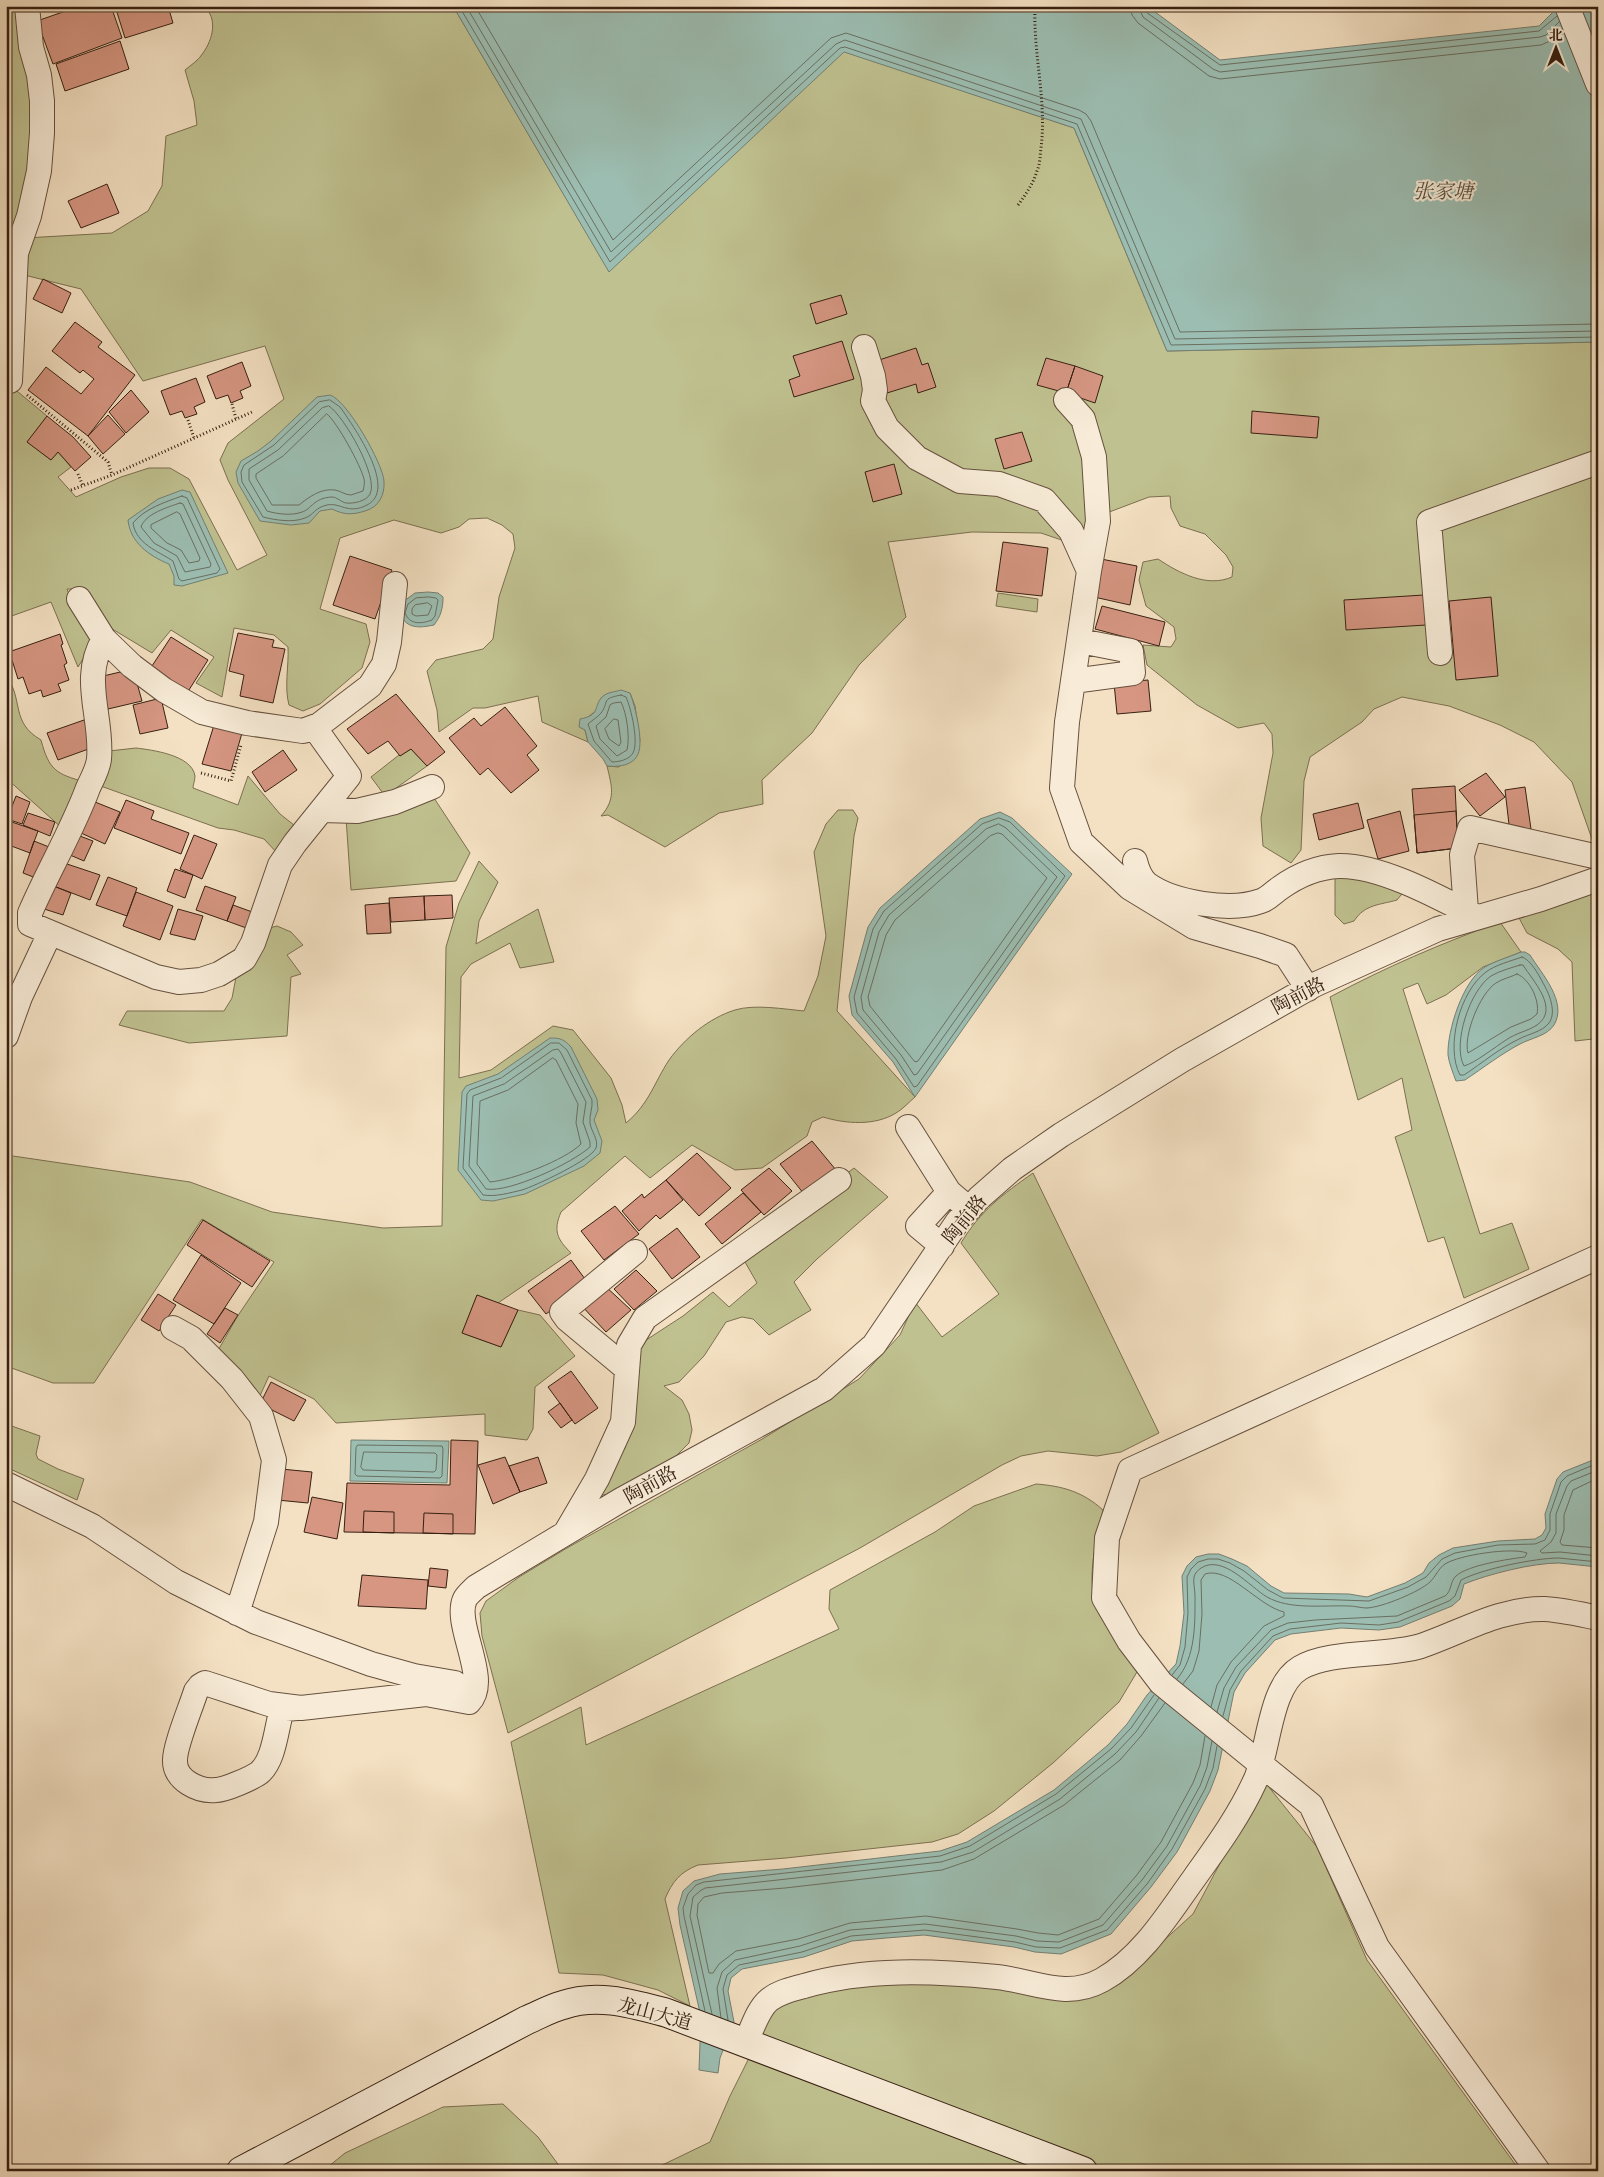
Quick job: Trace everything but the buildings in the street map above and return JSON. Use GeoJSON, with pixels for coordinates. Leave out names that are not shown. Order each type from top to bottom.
{"type":"FeatureCollection","features":[{"type":"Feature","properties":{"kind":"main road","name":"龙山大道"},"geometry":{"type":"LineString","coordinates":[[241,2171],[526,2020],[563,2004],[587,1999],[618,2001],[667,2012],[1083,2171]]}},
{"type":"Feature","properties":{"kind":"street"},"geometry":{"type":"LineString","coordinates":[[10,381],[16,253],[29,216],[37,180],[42,133],[42,101],[39,75],[31,47],[27,6]]}},
{"type":"Feature","properties":{"kind":"street"},"geometry":{"type":"LineString","coordinates":[[1567,6],[1598,84]]}},
{"type":"Feature","properties":{"kind":"street"},"geometry":{"type":"LineString","coordinates":[[864,347],[874,383],[873,401],[887,428],[917,458],[960,480],[999,484],[1044,500],[1071,531],[1089,571]]}},
{"type":"Feature","properties":{"kind":"street"},"geometry":{"type":"LineString","coordinates":[[1066,400],[1083,419],[1094,457],[1098,521],[1067,722],[1062,788],[1081,842],[1135,875],[1146,884],[1169,895],[1194,903],[1233,906],[1262,901],[1286,884],[1314,869],[1341,866],[1383,874],[1427,892],[1472,914]]}},
{"type":"Feature","properties":{"kind":"street"},"geometry":{"type":"LineString","coordinates":[[1440,653],[1429,522],[1598,462]]}},
{"type":"Feature","properties":{"kind":"street"},"geometry":{"type":"LineString","coordinates":[[79,599],[104,639],[132,666],[202,712],[247,723],[303,731],[314,727],[370,686],[384,664],[389,642],[395,584]]}},
{"type":"Feature","properties":{"kind":"street"},"geometry":{"type":"LineString","coordinates":[[104,639],[96,652],[92,676],[99,761],[84,800],[30,914],[30,924],[156,978],[179,982],[201,980],[219,974],[244,959],[253,943],[280,865],[295,843],[349,776],[314,727]]}},
{"type":"Feature","properties":{"kind":"street"},"geometry":{"type":"LineString","coordinates":[[1073,681],[1133,673],[1131,651],[1080,641]]}},
{"type":"Feature","properties":{"kind":"street"},"geometry":{"type":"LineString","coordinates":[[322,810],[357,812],[395,802],[432,787]]}},
{"type":"Feature","properties":{"kind":"street"},"geometry":{"type":"LineString","coordinates":[[1472,914],[1462,855],[1470,828],[1598,857]]}},
{"type":"Feature","properties":{"kind":"street"},"geometry":{"type":"LineString","coordinates":[[1135,875],[1194,927],[1286,955],[1308,989]]}},
{"type":"Feature","properties":{"kind":"street","name":"陶前路"},"geometry":{"type":"LineString","coordinates":[[476,1687],[472,1656],[462,1613],[465,1600],[476,1587],[621,1500],[824,1389],[874,1345],[958,1221],[1012,1169],[1061,1135],[1182,1060],[1308,989],[1472,914],[1540,899],[1598,879]]}},
{"type":"Feature","properties":{"kind":"street"},"geometry":{"type":"LineString","coordinates":[[6,1036],[20,997],[50,933]]}},
{"type":"Feature","properties":{"kind":"street"},"geometry":{"type":"LineString","coordinates":[[908,1127],[949,1192],[969,1209]]}},
{"type":"Feature","properties":{"kind":"street"},"geometry":{"type":"LineString","coordinates":[[565,1533],[597,1479],[623,1422],[630,1345],[645,1318],[839,1180]]}},
{"type":"Feature","properties":{"kind":"street"},"geometry":{"type":"LineString","coordinates":[[942,1246],[918,1226],[949,1192]]}},
{"type":"Feature","properties":{"kind":"street"},"geometry":{"type":"LineString","coordinates":[[627,1369],[567,1319],[562,1312],[635,1252]]}},
{"type":"Feature","properties":{"kind":"street"},"geometry":{"type":"LineString","coordinates":[[1538,2171],[1377,1947],[1311,1805],[1161,1683],[1128,1641],[1104,1598],[1107,1538],[1130,1470],[1598,1257]]}},
{"type":"Feature","properties":{"kind":"street"},"geometry":{"type":"LineString","coordinates":[[174,1328],[191,1338],[232,1380],[261,1416],[274,1460],[266,1522],[237,1613]]}},
{"type":"Feature","properties":{"kind":"street"},"geometry":{"type":"LineString","coordinates":[[6,1484],[92,1526],[176,1582],[256,1622],[371,1664],[414,1676],[476,1687],[475,1696],[470,1702],[426,1694],[297,1708],[285,1709],[281,1712],[268,1760],[259,1773],[217,1790],[194,1787],[178,1775],[175,1760],[196,1690],[205,1683],[269,1704],[297,1708]]}},
{"type":"Feature","properties":{"kind":"street"},"geometry":{"type":"LineString","coordinates":[[746,2042],[768,2000],[786,1991],[824,1980],[874,1974],[935,1973],[1003,1978],[1066,1990],[1091,1985],[1125,1964],[1136,1953],[1214,1852],[1245,1802],[1257,1778],[1256,1760],[1278,1701],[1291,1676],[1301,1667],[1321,1661],[1388,1653],[1419,1646],[1492,1618],[1523,1610],[1548,1609],[1598,1618]]}},
{"type":"Feature","properties":{"kind":"path"},"geometry":{"type":"LineString","coordinates":[[1018,205],[1030,188],[1038,169],[1043,130],[1042,99],[1034,32],[1035,6]]}},
{"type":"Feature","properties":{"kind":"path"},"geometry":{"type":"LineString","coordinates":[[10,381],[108,462],[112,475]]}},
{"type":"Feature","properties":{"kind":"path"},"geometry":{"type":"LineString","coordinates":[[232,404],[236,419]]}},
{"type":"Feature","properties":{"kind":"path"},"geometry":{"type":"LineString","coordinates":[[70,490],[112,475],[252,412]]}},
{"type":"Feature","properties":{"kind":"path"},"geometry":{"type":"LineString","coordinates":[[188,420],[194,438]]}},
{"type":"Feature","properties":{"kind":"path"},"geometry":{"type":"LineString","coordinates":[[78,474],[83,486]]}},
{"type":"Feature","properties":{"kind":"path"},"geometry":{"type":"LineString","coordinates":[[201,773],[231,781],[247,723]]}},
{"type":"Feature","properties":{"kind":"green space"},"geometry":{"type":"Polygon","coordinates":[[[6,6],[21,6],[30,83],[34,157],[18,218],[6,249],[6,6]]]}},
{"type":"Feature","properties":{"kind":"green space"},"geometry":{"type":"Polygon","coordinates":[[[204,6],[453,6],[609,271],[844,51],[1074,128],[1167,351],[1598,342],[1598,843],[1593,842],[1572,782],[1534,742],[1500,725],[1449,706],[1402,697],[1374,709],[1362,722],[1310,757],[1304,781],[1301,850],[1291,863],[1263,846],[1261,818],[1273,753],[1272,734],[1264,723],[1238,728],[1197,705],[1147,665],[1143,645],[1171,647],[1176,639],[1174,627],[1146,606],[1139,580],[1143,562],[1158,559],[1184,574],[1203,580],[1223,580],[1232,577],[1233,567],[1226,555],[1205,534],[1180,526],[1171,508],[1170,496],[1149,497],[1104,514],[1085,548],[1041,533],[972,532],[888,542],[906,617],[859,665],[812,733],[762,780],[763,804],[719,813],[665,847],[608,815],[601,816],[609,804],[612,793],[607,766],[619,767],[640,741],[635,706],[630,693],[601,698],[597,710],[588,717],[585,730],[588,742],[542,722],[538,696],[485,708],[473,708],[439,732],[437,710],[427,671],[436,660],[483,649],[493,639],[499,597],[515,548],[513,534],[502,525],[487,518],[469,519],[459,527],[441,533],[394,520],[340,538],[320,609],[366,624],[370,642],[362,668],[320,704],[303,711],[289,705],[287,691],[288,647],[274,635],[234,628],[222,697],[196,683],[214,657],[171,630],[152,653],[104,624],[91,595],[74,589],[67,589],[73,604],[95,640],[78,667],[51,602],[6,618],[6,382],[47,416],[27,442],[51,460],[58,452],[71,467],[58,477],[76,497],[121,477],[149,468],[170,468],[189,479],[237,570],[267,555],[228,480],[220,460],[228,443],[284,399],[265,346],[143,381],[81,289],[20,274],[25,238],[112,233],[148,211],[162,186],[166,136],[197,125],[194,101],[185,70],[201,56],[209,42],[213,29],[211,17],[204,6]]]}},
{"type":"Feature","properties":{"kind":"green space"},"geometry":{"type":"Polygon","coordinates":[[[998,593],[1038,599],[1037,612],[996,606],[998,593]]]}},
{"type":"Feature","properties":{"kind":"green space"},"geometry":{"type":"Polygon","coordinates":[[[6,675],[15,693],[21,718],[25,726],[41,740],[51,764],[60,773],[85,782],[63,829],[6,778],[6,675]]]}},
{"type":"Feature","properties":{"kind":"green space"},"geometry":{"type":"Polygon","coordinates":[[[136,748],[161,752],[179,758],[192,769],[195,776],[193,788],[238,805],[248,776],[280,814],[299,829],[279,855],[264,839],[234,830],[218,828],[95,784],[109,751],[136,748]]]}},
{"type":"Feature","properties":{"kind":"green space"},"geometry":{"type":"Polygon","coordinates":[[[411,749],[427,766],[385,796],[371,777],[399,755],[411,749]]]}},
{"type":"Feature","properties":{"kind":"green space"},"geometry":{"type":"Polygon","coordinates":[[[434,798],[470,853],[456,881],[351,890],[346,818],[434,798]]]}},
{"type":"Feature","properties":{"kind":"green space"},"geometry":{"type":"Polygon","coordinates":[[[838,810],[853,810],[858,818],[854,836],[837,1011],[915,1097],[899,1111],[879,1120],[851,1122],[823,1117],[812,1122],[807,1136],[762,1168],[735,1170],[692,1145],[650,1178],[625,1156],[561,1212],[557,1230],[562,1243],[571,1253],[498,1303],[477,1295],[462,1333],[501,1347],[518,1310],[540,1315],[575,1356],[535,1387],[533,1429],[527,1440],[485,1435],[485,1414],[336,1423],[314,1399],[269,1376],[258,1400],[216,1354],[237,1317],[274,1262],[202,1219],[94,1383],[53,1383],[6,1366],[6,1155],[190,1182],[272,1212],[383,1228],[442,1226],[446,947],[459,903],[479,861],[498,882],[479,921],[476,944],[538,909],[554,962],[520,968],[510,943],[471,964],[461,977],[459,1078],[491,1070],[553,1026],[573,1030],[611,1078],[622,1105],[626,1123],[646,1101],[675,1052],[698,1030],[716,1018],[735,1010],[751,1007],[804,1011],[818,976],[826,936],[814,852],[826,824],[838,810]]]}},
{"type":"Feature","properties":{"kind":"green space"},"geometry":{"type":"Polygon","coordinates":[[[1337,873],[1405,890],[1397,900],[1368,908],[1358,915],[1354,921],[1344,924],[1335,915],[1335,879],[1330,875],[1337,873]]]}},
{"type":"Feature","properties":{"kind":"green space"},"geometry":{"type":"Polygon","coordinates":[[[1598,887],[1598,1147],[1593,1039],[1575,1041],[1572,962],[1558,949],[1527,933],[1518,916],[1598,887]]]}},
{"type":"Feature","properties":{"kind":"green space"},"geometry":{"type":"Polygon","coordinates":[[[1500,922],[1521,952],[1483,967],[1446,995],[1427,1004],[1418,983],[1403,989],[1480,1234],[1512,1223],[1529,1269],[1464,1298],[1444,1237],[1428,1242],[1395,1137],[1412,1130],[1402,1078],[1358,1100],[1330,997],[1414,956],[1500,922]]]}},
{"type":"Feature","properties":{"kind":"green space"},"geometry":{"type":"Polygon","coordinates":[[[277,926],[291,932],[303,945],[287,955],[301,974],[291,977],[287,1036],[189,1043],[119,1025],[127,1011],[224,1011],[232,998],[237,972],[266,929],[277,926]]]}},
{"type":"Feature","properties":{"kind":"green space"},"geometry":{"type":"Polygon","coordinates":[[[854,1168],[888,1197],[817,1259],[794,1282],[811,1310],[769,1335],[753,1319],[742,1317],[726,1322],[704,1356],[679,1382],[664,1386],[682,1400],[689,1414],[692,1430],[689,1443],[668,1464],[613,1494],[602,1495],[598,1490],[625,1448],[632,1416],[640,1344],[683,1316],[713,1292],[729,1307],[757,1283],[741,1255],[854,1168]]]}},
{"type":"Feature","properties":{"kind":"green space"},"geometry":{"type":"Polygon","coordinates":[[[1033,1173],[1159,1433],[1121,1452],[1097,1456],[1048,1451],[1021,1456],[1002,1465],[860,1548],[508,1733],[482,1636],[480,1613],[486,1601],[519,1577],[567,1548],[764,1438],[859,1379],[900,1335],[915,1302],[942,1337],[999,1294],[961,1243],[984,1212],[1033,1173]]]}},
{"type":"Feature","properties":{"kind":"green space"},"geometry":{"type":"Polygon","coordinates":[[[6,1424],[40,1436],[36,1454],[38,1459],[84,1479],[77,1500],[6,1467],[6,1424]]]}},
{"type":"Feature","properties":{"kind":"green space"},"geometry":{"type":"Polygon","coordinates":[[[1036,1484],[1055,1486],[1080,1494],[1103,1510],[1093,1565],[1092,1587],[1094,1598],[1106,1626],[1137,1672],[1119,1702],[1053,1763],[994,1811],[958,1834],[932,1842],[786,1858],[698,1865],[681,1874],[665,1899],[690,2006],[658,1990],[603,1975],[559,1973],[511,1742],[581,1707],[586,1745],[839,1629],[829,1609],[830,1590],[935,1532],[974,1506],[1036,1484]]]}},
{"type":"Feature","properties":{"kind":"green space"},"geometry":{"type":"Polygon","coordinates":[[[1264,1781],[1317,1847],[1367,1960],[1520,2171],[650,2171],[710,2142],[730,2096],[776,2004],[823,1982],[1119,1981],[1193,1914],[1264,1781]]]}},
{"type":"Feature","properties":{"kind":"green space"},"geometry":{"type":"Polygon","coordinates":[[[503,2104],[538,2137],[563,2171],[323,2171],[345,2153],[443,2107],[503,2104]]]}},
{"type":"Feature","properties":{"kind":"water","name":"张家塘"},"geometry":{"type":"Polygon","coordinates":[[[453,6],[1147,6],[1220,60],[1539,26],[1559,6],[1598,6],[1598,342],[1167,351],[1074,128],[844,52],[609,272],[453,6]]]}},
{"type":"Feature","properties":{"kind":"water"},"geometry":{"type":"Polygon","coordinates":[[[330,395],[337,399],[354,420],[378,461],[384,481],[380,500],[374,507],[356,513],[348,514],[332,509],[320,511],[309,523],[291,525],[260,521],[238,483],[236,472],[241,461],[271,441],[317,397],[330,395]]]}},
{"type":"Feature","properties":{"kind":"water"},"geometry":{"type":"Polygon","coordinates":[[[182,490],[190,492],[228,573],[182,586],[174,585],[174,576],[169,564],[154,557],[132,535],[128,520],[158,499],[182,490]]]}},
{"type":"Feature","properties":{"kind":"water"},"geometry":{"type":"Polygon","coordinates":[[[415,593],[438,593],[443,597],[443,605],[436,622],[434,625],[423,627],[410,625],[400,615],[404,601],[415,593]]]}},
{"type":"Feature","properties":{"kind":"water"},"geometry":{"type":"Polygon","coordinates":[[[621,690],[630,693],[632,699],[638,724],[640,748],[633,761],[620,766],[607,766],[588,742],[585,730],[579,727],[580,719],[594,713],[604,695],[621,690]]]}},
{"type":"Feature","properties":{"kind":"water"},"geometry":{"type":"Polygon","coordinates":[[[1000,812],[1012,818],[1072,874],[915,1097],[893,1062],[852,1015],[849,996],[868,927],[880,908],[980,819],[1000,812]]]}},
{"type":"Feature","properties":{"kind":"water"},"geometry":{"type":"Polygon","coordinates":[[[1521,952],[1530,955],[1551,988],[1558,1007],[1554,1025],[1547,1032],[1513,1048],[1465,1080],[1456,1081],[1448,1055],[1448,1045],[1453,1020],[1463,994],[1477,974],[1485,967],[1521,952]]]}},
{"type":"Feature","properties":{"kind":"water"},"geometry":{"type":"Polygon","coordinates":[[[550,1038],[562,1040],[571,1047],[597,1099],[598,1110],[594,1120],[602,1141],[600,1153],[584,1166],[525,1194],[493,1201],[481,1200],[458,1170],[462,1092],[466,1086],[498,1074],[550,1038]]]}},
{"type":"Feature","properties":{"kind":"water"},"geometry":{"type":"Polygon","coordinates":[[[351,1440],[449,1441],[447,1483],[350,1481],[351,1440]]]}},
{"type":"Feature","properties":{"kind":"water"},"geometry":{"type":"Polygon","coordinates":[[[1598,1458],[1598,1567],[1548,1563],[1511,1570],[1464,1584],[1460,1599],[1452,1606],[1400,1627],[1379,1630],[1341,1628],[1291,1634],[1275,1640],[1245,1673],[1234,1692],[1218,1770],[1210,1791],[1177,1852],[1151,1887],[1111,1934],[1061,1954],[1035,1952],[1014,1947],[924,1935],[852,1941],[804,1957],[742,1969],[731,1978],[728,1991],[734,2022],[720,2058],[718,2073],[699,2070],[701,2017],[680,1925],[678,1908],[683,1891],[694,1881],[720,1874],[783,1869],[940,1851],[967,1842],[1054,1790],[1108,1745],[1127,1724],[1147,1695],[1176,1664],[1184,1613],[1182,1576],[1187,1566],[1196,1557],[1219,1554],[1232,1559],[1247,1566],[1271,1586],[1284,1593],[1349,1594],[1367,1597],[1405,1583],[1423,1573],[1429,1563],[1453,1548],[1498,1541],[1535,1539],[1542,1535],[1546,1528],[1545,1514],[1557,1479],[1563,1472],[1598,1458]]]}}]}
